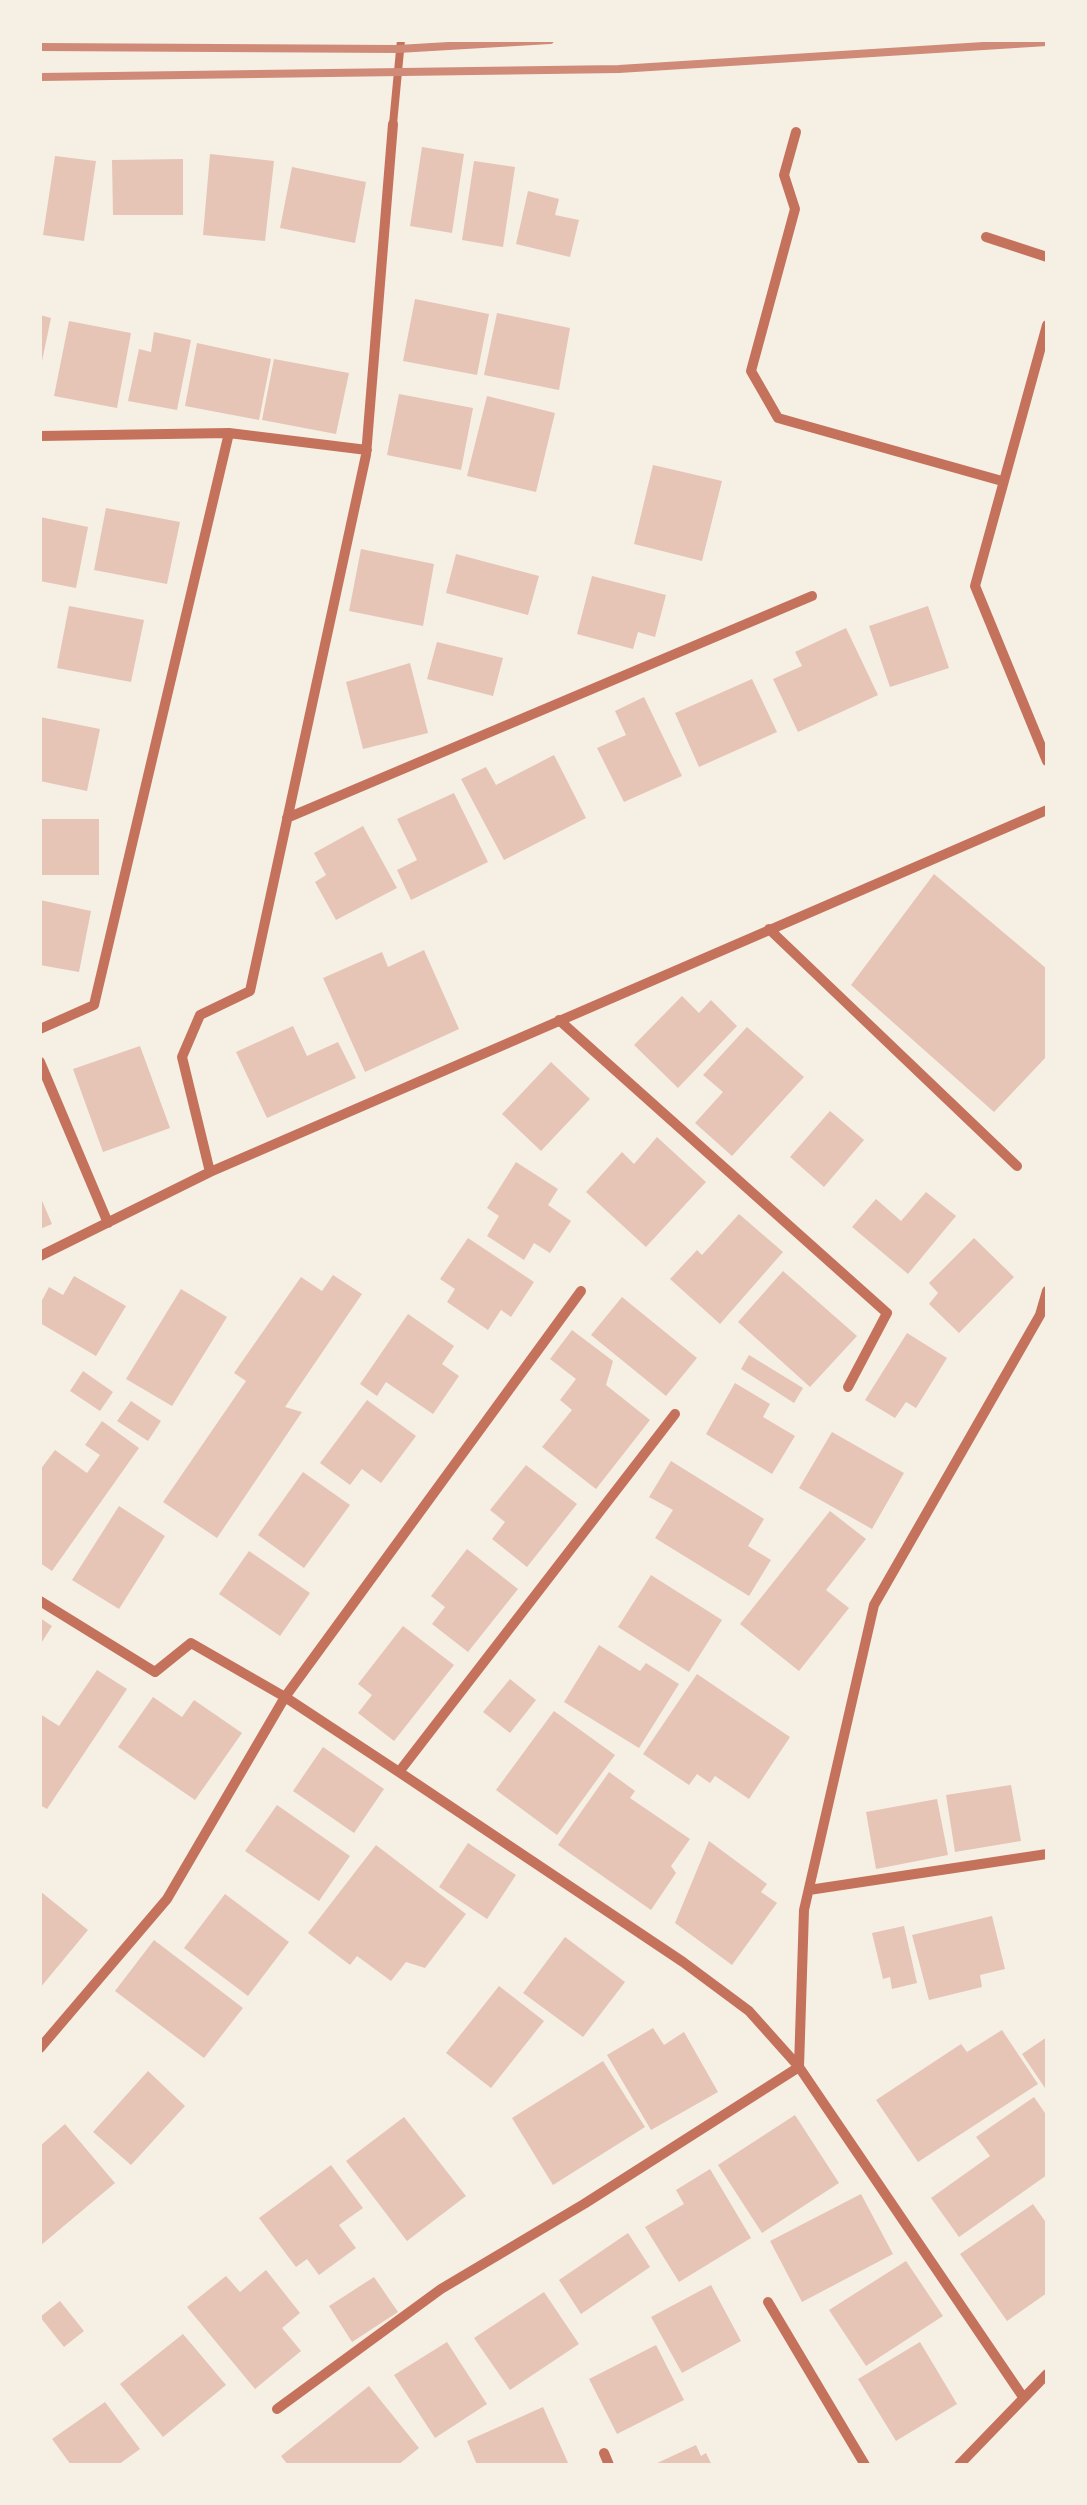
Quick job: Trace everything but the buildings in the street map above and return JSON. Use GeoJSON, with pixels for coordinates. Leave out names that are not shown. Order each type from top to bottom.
{"type":"FeatureCollection","features":[{"type":"Feature","properties":{"kind":"street"},"geometry":{"type":"LineString","coordinates":[[210,1172],[182,1057],[200,1015],[250,991],[367,450],[393,124]]}},
{"type":"Feature","properties":{"kind":"street"},"geometry":{"type":"LineString","coordinates":[[796,132],[784,175],[794,208],[751,371],[778,418],[1002,482]]}},
{"type":"Feature","properties":{"kind":"street"},"geometry":{"type":"LineString","coordinates":[[986,237],[1047,257]]}},
{"type":"Feature","properties":{"kind":"street"},"geometry":{"type":"LineString","coordinates":[[1047,325],[976,586],[1047,761]]}},
{"type":"Feature","properties":{"kind":"street"},"geometry":{"type":"LineString","coordinates":[[40,436],[228,434],[367,450]]}},
{"type":"Feature","properties":{"kind":"street"},"geometry":{"type":"LineString","coordinates":[[40,1029],[94,1005],[228,434]]}},
{"type":"Feature","properties":{"kind":"street"},"geometry":{"type":"LineString","coordinates":[[287,818],[812,596]]}},
{"type":"Feature","properties":{"kind":"street"},"geometry":{"type":"LineString","coordinates":[[40,1256],[210,1172],[1047,810]]}},
{"type":"Feature","properties":{"kind":"street"},"geometry":{"type":"LineString","coordinates":[[769,929],[1017,1166]]}},
{"type":"Feature","properties":{"kind":"street"},"geometry":{"type":"LineString","coordinates":[[559,1020],[887,1313],[848,1387]]}},
{"type":"Feature","properties":{"kind":"street"},"geometry":{"type":"LineString","coordinates":[[40,1062],[108,1224]]}},
{"type":"Feature","properties":{"kind":"street"},"geometry":{"type":"LineString","coordinates":[[40,2048],[166,1899],[285,1697],[581,1291]]}},
{"type":"Feature","properties":{"kind":"street"},"geometry":{"type":"LineString","coordinates":[[799,2067],[804,1910],[874,1605],[1040,1315],[1047,1291]]}},
{"type":"Feature","properties":{"kind":"street"},"geometry":{"type":"LineString","coordinates":[[399,1772],[674,1414]]}},
{"type":"Feature","properties":{"kind":"street"},"geometry":{"type":"LineString","coordinates":[[40,1601],[154,1672],[191,1643],[285,1697],[749,2010],[799,2067],[1023,2397]]}},
{"type":"Feature","properties":{"kind":"street"},"geometry":{"type":"LineString","coordinates":[[809,1890],[1047,1854]]}},
{"type":"Feature","properties":{"kind":"street"},"geometry":{"type":"LineString","coordinates":[[277,2408],[441,2290],[799,2067]]}},
{"type":"Feature","properties":{"kind":"street"},"geometry":{"type":"LineString","coordinates":[[768,2302],[865,2465]]}},
{"type":"Feature","properties":{"kind":"street"},"geometry":{"type":"LineString","coordinates":[[958,2465],[1047,2374]]}},
{"type":"Feature","properties":{"kind":"street"},"geometry":{"type":"LineString","coordinates":[[604,2453],[609,2465]]}},
{"type":"Feature","properties":{"kind":"lane"},"geometry":{"type":"LineString","coordinates":[[393,124],[401,40]]}},
{"type":"Feature","properties":{"kind":"railway"},"geometry":{"type":"LineString","coordinates":[[40,47],[398,49],[550,40]]}},
{"type":"Feature","properties":{"kind":"railway"},"geometry":{"type":"LineString","coordinates":[[40,77],[619,69],[1047,42]]}}]}
